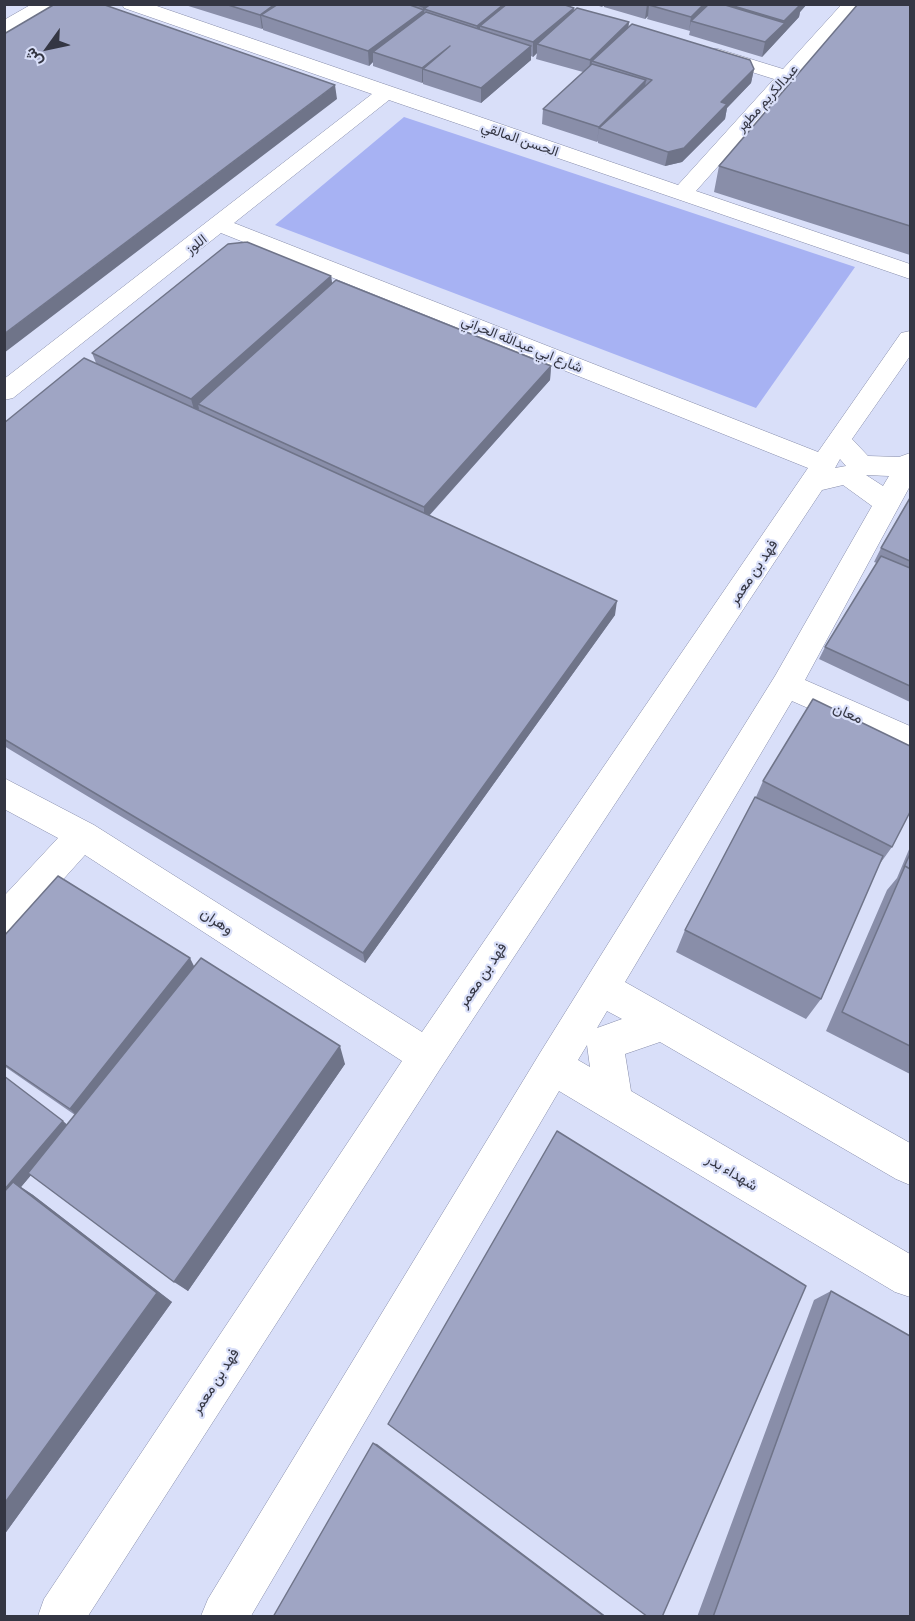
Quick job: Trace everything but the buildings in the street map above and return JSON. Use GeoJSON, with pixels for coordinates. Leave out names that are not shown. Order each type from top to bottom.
{"type":"FeatureCollection","features":[{"type":"Feature","properties":{"kind":"street"},"geometry":{"type":"LineString","coordinates":[[4,28],[46,4]]}},
{"type":"Feature","properties":{"kind":"street","name":"الحسن المالقي"},"geometry":{"type":"LineString","coordinates":[[131,4],[910,272]]}},
{"type":"Feature","properties":{"kind":"street","name":"عبدالكريم مطهر"},"geometry":{"type":"LineString","coordinates":[[681,194],[786,76],[854,4]]}},
{"type":"Feature","properties":{"kind":"street"},"geometry":{"type":"LineString","coordinates":[[697,49],[786,76]]}},
{"type":"Feature","properties":{"kind":"street","name":"اللوز"},"geometry":{"type":"LineString","coordinates":[[4,392],[220,225],[385,93]]}},
{"type":"Feature","properties":{"kind":"street","name":"شارع ابي عبدالله الحراني"},"geometry":{"type":"LineString","coordinates":[[220,225],[825,463]]}},
{"type":"Feature","properties":{"kind":"street","name":"فهد بن معمر"},"geometry":{"type":"LineString","coordinates":[[61,1617],[427,1056],[910,339]]}},
{"type":"Feature","properties":{"kind":"street"},"geometry":{"type":"LineString","coordinates":[[825,463],[909,464]]}},
{"type":"Feature","properties":{"kind":"street"},"geometry":{"type":"LineString","coordinates":[[825,463],[847,475],[886,503]]}},
{"type":"Feature","properties":{"kind":"street"},"geometry":{"type":"LineString","coordinates":[[225,1617],[553,1066],[786,685],[909,464]]}},
{"type":"Feature","properties":{"kind":"street","name":"معان"},"geometry":{"type":"LineString","coordinates":[[786,685],[910,740]]}},
{"type":"Feature","properties":{"kind":"street","name":"وهران"},"geometry":{"type":"LineString","coordinates":[[4,792],[82,835],[427,1056]]}},
{"type":"Feature","properties":{"kind":"street"},"geometry":{"type":"LineString","coordinates":[[4,921],[82,835]]}},
{"type":"Feature","properties":{"kind":"street"},"geometry":{"type":"LineString","coordinates":[[602,988],[910,1165]]}},
{"type":"Feature","properties":{"kind":"street"},"geometry":{"type":"LineString","coordinates":[[614,1102],[605,1043],[663,1023]]}},
{"type":"Feature","properties":{"kind":"street","name":"شهداء بدر"},"geometry":{"type":"LineString","coordinates":[[553,1066],[910,1277]]}},
{"type":"Feature","properties":{"kind":"shaded area"},"geometry":{"type":"Polygon","coordinates":[[[404,117],[855,267],[756,408],[275,225],[404,117]]]}}]}
